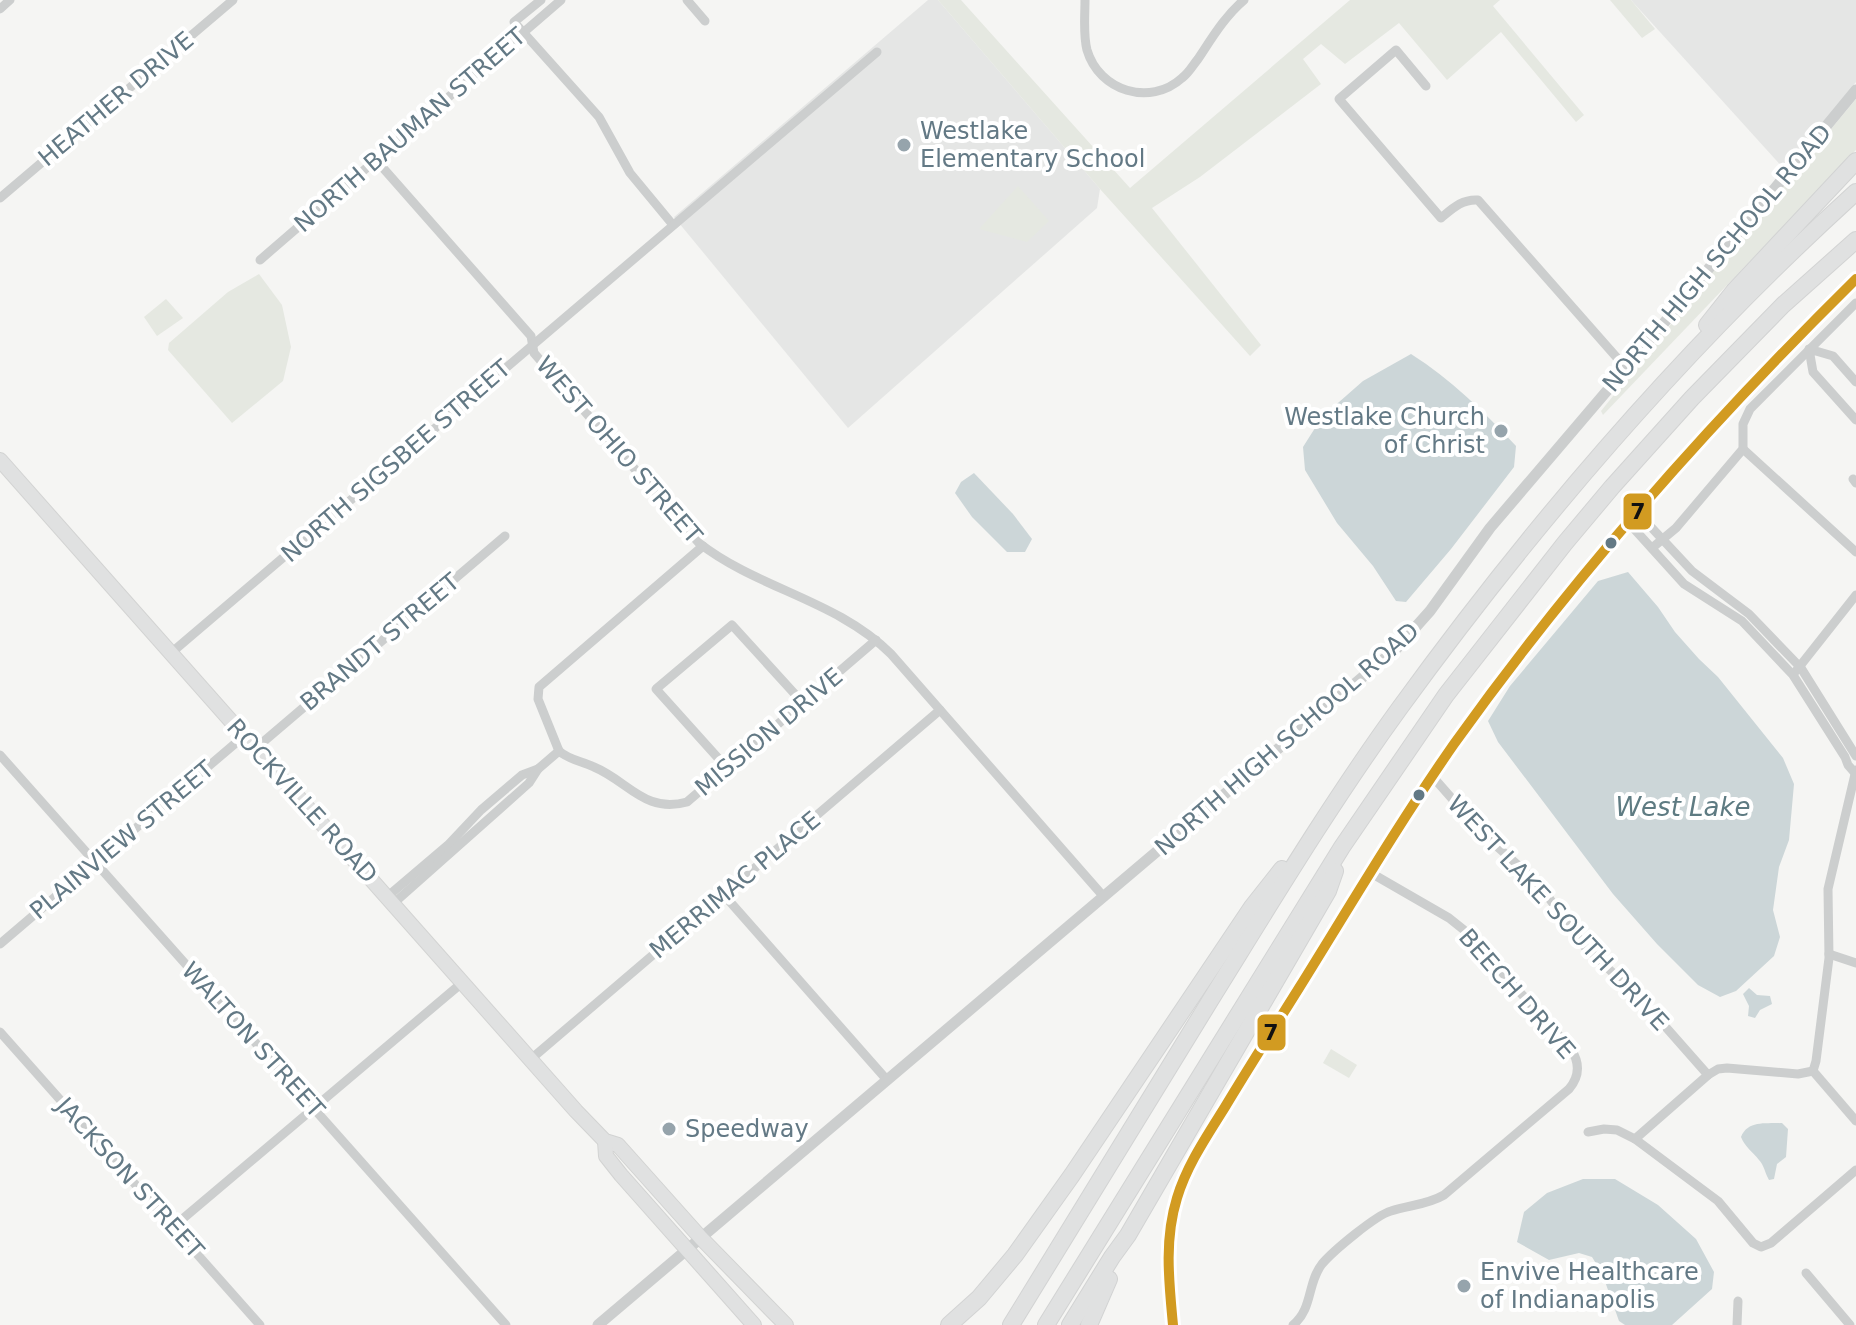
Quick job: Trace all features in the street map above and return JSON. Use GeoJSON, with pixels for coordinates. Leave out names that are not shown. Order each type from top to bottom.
{"type":"FeatureCollection","features":[{"type":"Feature","properties":{"kind":"highway"},"geometry":{"type":"LineString","coordinates":[[1011,1325],[1333,805],[1397,711],[1522,548],[1734,291],[1856,161]]}},
{"type":"Feature","properties":{"kind":"highway"},"geometry":{"type":"LineString","coordinates":[[1629,422],[1747,297],[1856,192]]}},
{"type":"Feature","properties":{"kind":"highway"},"geometry":{"type":"LineString","coordinates":[[1046,1325],[1342,847],[1446,695],[1556,554],[1692,398],[1783,305],[1856,240]]}},
{"type":"Feature","properties":{"kind":"highway"},"geometry":{"type":"LineString","coordinates":[[1783,305],[1856,251]]}},
{"type":"Feature","properties":{"kind":"highway"},"geometry":{"type":"LineString","coordinates":[[949,1325],[979,1298],[1015,1255],[1252,907],[1333,805]]}},
{"type":"Feature","properties":{"kind":"highway"},"geometry":{"type":"LineString","coordinates":[[1070,1325],[1128,1235],[1328,891],[1342,847]]}},
{"type":"Feature","properties":{"kind":"highway"},"geometry":{"type":"LineString","coordinates":[[1089,1325],[1128,1235]]}},
{"type":"Feature","properties":{"kind":"main road","name":"ROCKVILLE ROAD"},"geometry":{"type":"LineString","coordinates":[[1,462],[605,1141],[618,1145],[701,1238],[786,1325]]}},
{"type":"Feature","properties":{"kind":"main road","name":"ROCKVILLE ROAD"},"geometry":{"type":"LineString","coordinates":[[605,1141],[606,1156],[754,1325]]}},
{"type":"Feature","properties":{"kind":"street"},"geometry":{"type":"LineString","coordinates":[[0,9],[10,0]]}},
{"type":"Feature","properties":{"kind":"street","name":"HEATHER DRIVE"},"geometry":{"type":"LineString","coordinates":[[0,198],[233,0]]}},
{"type":"Feature","properties":{"kind":"street","name":"NORTH BAUMAN STREET"},"geometry":{"type":"LineString","coordinates":[[523,32],[514,22],[541,0]]}},
{"type":"Feature","properties":{"kind":"street","name":"NORTH BAUMAN STREET"},"geometry":{"type":"LineString","coordinates":[[260,260],[561,0]]}},
{"type":"Feature","properties":{"kind":"street"},"geometry":{"type":"LineString","coordinates":[[687,0],[705,21]]}},
{"type":"Feature","properties":{"kind":"street"},"geometry":{"type":"LineString","coordinates":[[1085,0],[1086,43],[1096,68],[1119,88],[1146,94],[1165,89],[1182,79],[1225,19],[1244,0]]}},
{"type":"Feature","properties":{"kind":"street"},"geometry":{"type":"LineString","coordinates":[[523,32],[599,117],[630,173],[673,225]]}},
{"type":"Feature","properties":{"kind":"street"},"geometry":{"type":"LineString","coordinates":[[1426,86],[1396,50],[1339,99],[1441,218],[1460,203],[1478,200],[1626,368]]}},
{"type":"Feature","properties":{"kind":"street","name":"NORTH SIGSBEE STREET"},"geometry":{"type":"LineString","coordinates":[[171,653],[877,52]]}},
{"type":"Feature","properties":{"kind":"street","name":"NORTH HIGH SCHOOL ROAD"},"geometry":{"type":"LineString","coordinates":[[598,1325],[1406,639],[1490,528],[1856,90]]}},
{"type":"Feature","properties":{"kind":"street","name":"WEST OHIO STREET"},"geometry":{"type":"LineString","coordinates":[[376,160],[531,336],[534,353],[694,537],[733,566],[843,617],[876,640],[1104,897]]}},
{"type":"Feature","properties":{"kind":"street"},"geometry":{"type":"LineString","coordinates":[[1173,1325],[1168,1242],[1172,1215],[1184,1178],[1225,1107],[1433,777],[1460,736],[1627,521],[1677,463],[1856,279]]}},
{"type":"Feature","properties":{"kind":"street"},"geometry":{"type":"LineString","coordinates":[[1652,548],[1676,528],[1743,449],[1743,428],[1752,407],[1856,303]]}},
{"type":"Feature","properties":{"kind":"street"},"geometry":{"type":"LineString","coordinates":[[1809,349],[1833,356],[1856,382]]}},
{"type":"Feature","properties":{"kind":"street"},"geometry":{"type":"LineString","coordinates":[[1809,349],[1813,372],[1856,420]]}},
{"type":"Feature","properties":{"kind":"street"},"geometry":{"type":"LineString","coordinates":[[1743,449],[1856,552]]}},
{"type":"Feature","properties":{"kind":"street"},"geometry":{"type":"LineString","coordinates":[[1636,511],[1696,575],[1749,614],[1796,671],[1856,756]]}},
{"type":"Feature","properties":{"kind":"street"},"geometry":{"type":"LineString","coordinates":[[1627,521],[1684,584],[1742,621],[1796,671],[1848,765],[1856,772],[1828,889],[1829,954],[1813,1071]]}},
{"type":"Feature","properties":{"kind":"street","name":"BRANDT STREET"},"geometry":{"type":"LineString","coordinates":[[256,748],[505,536]]}},
{"type":"Feature","properties":{"kind":"street"},"geometry":{"type":"LineString","coordinates":[[391,900],[481,810],[522,775],[538,769],[559,751],[538,697],[539,687],[703,546]]}},
{"type":"Feature","properties":{"kind":"street"},"geometry":{"type":"LineString","coordinates":[[1796,671],[1856,595]]}},
{"type":"Feature","properties":{"kind":"street"},"geometry":{"type":"LineString","coordinates":[[727,768],[656,689],[732,625],[803,703]]}},
{"type":"Feature","properties":{"kind":"street","name":"MISSION DRIVE"},"geometry":{"type":"LineString","coordinates":[[559,751],[566,757],[605,772],[647,801],[667,805],[687,802],[876,640]]}},
{"type":"Feature","properties":{"kind":"street","name":"MERRIMAC PLACE"},"geometry":{"type":"LineString","coordinates":[[531,1059],[940,710]]}},
{"type":"Feature","properties":{"kind":"street","name":"PLAINVIEW STREET"},"geometry":{"type":"LineString","coordinates":[[0,944],[244,736]]}},
{"type":"Feature","properties":{"kind":"street","name":"WALTON STREET"},"geometry":{"type":"LineString","coordinates":[[0,755],[506,1325]]}},
{"type":"Feature","properties":{"kind":"street","name":"WEST LAKE SOUTH DRIVE"},"geometry":{"type":"LineString","coordinates":[[1433,777],[1484,835],[1538,883],[1585,947],[1641,999],[1708,1075]]}},
{"type":"Feature","properties":{"kind":"street","name":"BEECH DRIVE"},"geometry":{"type":"LineString","coordinates":[[1293,1325],[1305,1312],[1316,1273],[1328,1258],[1387,1212],[1430,1202],[1444,1195],[1569,1089],[1578,1068],[1571,1049],[1464,930],[1371,873]]}},
{"type":"Feature","properties":{"kind":"street"},"geometry":{"type":"LineString","coordinates":[[724,895],[887,1080]]}},
{"type":"Feature","properties":{"kind":"street"},"geometry":{"type":"LineString","coordinates":[[1829,954],[1856,963]]}},
{"type":"Feature","properties":{"kind":"street"},"geometry":{"type":"LineString","coordinates":[[173,1227],[463,982]]}},
{"type":"Feature","properties":{"kind":"street","name":"JACKSON STREET"},"geometry":{"type":"LineString","coordinates":[[0,1032],[260,1325]]}},
{"type":"Feature","properties":{"kind":"street"},"geometry":{"type":"LineString","coordinates":[[1635,1139],[1714,1071],[1725,1068],[1798,1074],[1813,1071]]}},
{"type":"Feature","properties":{"kind":"street"},"geometry":{"type":"LineString","coordinates":[[1813,1071],[1856,1121]]}},
{"type":"Feature","properties":{"kind":"street"},"geometry":{"type":"LineString","coordinates":[[1588,1132],[1608,1129],[1621,1131],[1635,1139],[1718,1201],[1753,1243],[1761,1247],[1771,1243],[1856,1170]]}},
{"type":"Feature","properties":{"kind":"street"},"geometry":{"type":"LineString","coordinates":[[1806,1273],[1850,1325]]}},
{"type":"Feature","properties":{"kind":"street"},"geometry":{"type":"LineString","coordinates":[[1737,1325],[1738,1301]]}},
{"type":"Feature","properties":{"kind":"shaded area"},"geometry":{"type":"Polygon","coordinates":[[[928,0],[938,0],[1100,189],[1097,208],[848,428],[674,217],[928,0]]]}},
{"type":"Feature","properties":{"kind":"shaded area"},"geometry":{"type":"Polygon","coordinates":[[[938,0],[961,0],[1130,188],[1350,0],[1500,0],[1493,6],[1584,115],[1576,122],[1501,32],[1447,80],[1399,23],[1345,64],[1321,44],[1303,59],[1321,84],[1200,177],[1152,208],[1261,345],[1250,356],[1100,189],[938,0]]]}},
{"type":"Feature","properties":{"kind":"shaded area"},"geometry":{"type":"Polygon","coordinates":[[[1610,0],[1631,0],[1655,29],[1642,38],[1610,0]]]}},
{"type":"Feature","properties":{"kind":"shaded area"},"geometry":{"type":"Polygon","coordinates":[[[1631,0],[1856,0],[1856,82],[1785,170],[1631,0]]]}},
{"type":"Feature","properties":{"kind":"shaded area"},"geometry":{"type":"Polygon","coordinates":[[[1856,99],[1856,150],[1603,415],[1601,411],[1856,99]]]}},
{"type":"Feature","properties":{"kind":"shaded area"},"geometry":{"type":"Polygon","coordinates":[[[1018,186],[1049,221],[1027,242],[979,229],[1018,186]]]}},
{"type":"Feature","properties":{"kind":"shaded area"},"geometry":{"type":"Polygon","coordinates":[[[259,274],[282,305],[291,347],[283,381],[232,423],[168,350],[169,343],[228,292],[259,274]]]}},
{"type":"Feature","properties":{"kind":"shaded area"},"geometry":{"type":"Polygon","coordinates":[[[166,299],[183,318],[157,336],[144,317],[166,299]]]}},
{"type":"Feature","properties":{"kind":"shaded area"},"geometry":{"type":"Polygon","coordinates":[[[1331,1049],[1357,1065],[1349,1078],[1323,1063],[1331,1049]]]}},
{"type":"Feature","properties":{"kind":"water"},"geometry":{"type":"Polygon","coordinates":[[[1411,354],[1440,374],[1516,446],[1514,467],[1406,602],[1396,601],[1373,566],[1337,523],[1305,470],[1303,447],[1322,417],[1363,381],[1411,354]]]}},
{"type":"Feature","properties":{"kind":"water"},"geometry":{"type":"Polygon","coordinates":[[[974,473],[1032,539],[1025,552],[1007,552],[972,517],[955,493],[961,482],[974,473]]]}},
{"type":"Feature","properties":{"kind":"water","name":"West Lake"},"geometry":{"type":"Polygon","coordinates":[[[1628,572],[1783,758],[1794,784],[1789,840],[1779,867],[1773,910],[1780,937],[1774,956],[1736,991],[1720,997],[1698,985],[1613,894],[1498,742],[1488,721],[1510,686],[1598,581],[1628,572]]]}},
{"type":"Feature","properties":{"kind":"water"},"geometry":{"type":"Polygon","coordinates":[[[1749,988],[1757,995],[1770,996],[1772,1004],[1760,1010],[1755,1018],[1748,1016],[1749,1006],[1743,994],[1749,988]]]}},
{"type":"Feature","properties":{"kind":"water"},"geometry":{"type":"Polygon","coordinates":[[[1782,1123],[1788,1129],[1786,1157],[1777,1164],[1774,1179],[1769,1180],[1761,1162],[1741,1137],[1753,1125],[1782,1123]]]}},
{"type":"Feature","properties":{"kind":"water"},"geometry":{"type":"Polygon","coordinates":[[[1583,1179],[1615,1179],[1658,1205],[1696,1239],[1714,1272],[1712,1289],[1672,1325],[1625,1325],[1619,1321],[1602,1273],[1592,1257],[1579,1253],[1549,1260],[1517,1242],[1524,1212],[1547,1193],[1583,1179]]]}},
{"type":"Feature","properties":{"kind":"transit line","name":"7"},"geometry":{"type":"LineString","coordinates":[[1173,1325],[1170,1230],[1186,1174],[1414,804],[1499,682],[1595,561],[1696,445],[1856,279]]}},
{"type":"Feature","properties":{"kind":"place","name":"Westlake Elementary School"},"geometry":{"type":"Point","coordinates":[904,145]}},
{"type":"Feature","properties":{"kind":"place","name":"Westlake Church of Christ"},"geometry":{"type":"Point","coordinates":[1501,431]}},
{"type":"Feature","properties":{"kind":"place","name":"Speedway"},"geometry":{"type":"Point","coordinates":[669,1129]}},
{"type":"Feature","properties":{"kind":"place","name":"Envive Healthcare of Indianapolis"},"geometry":{"type":"Point","coordinates":[1464,1286]}}]}
